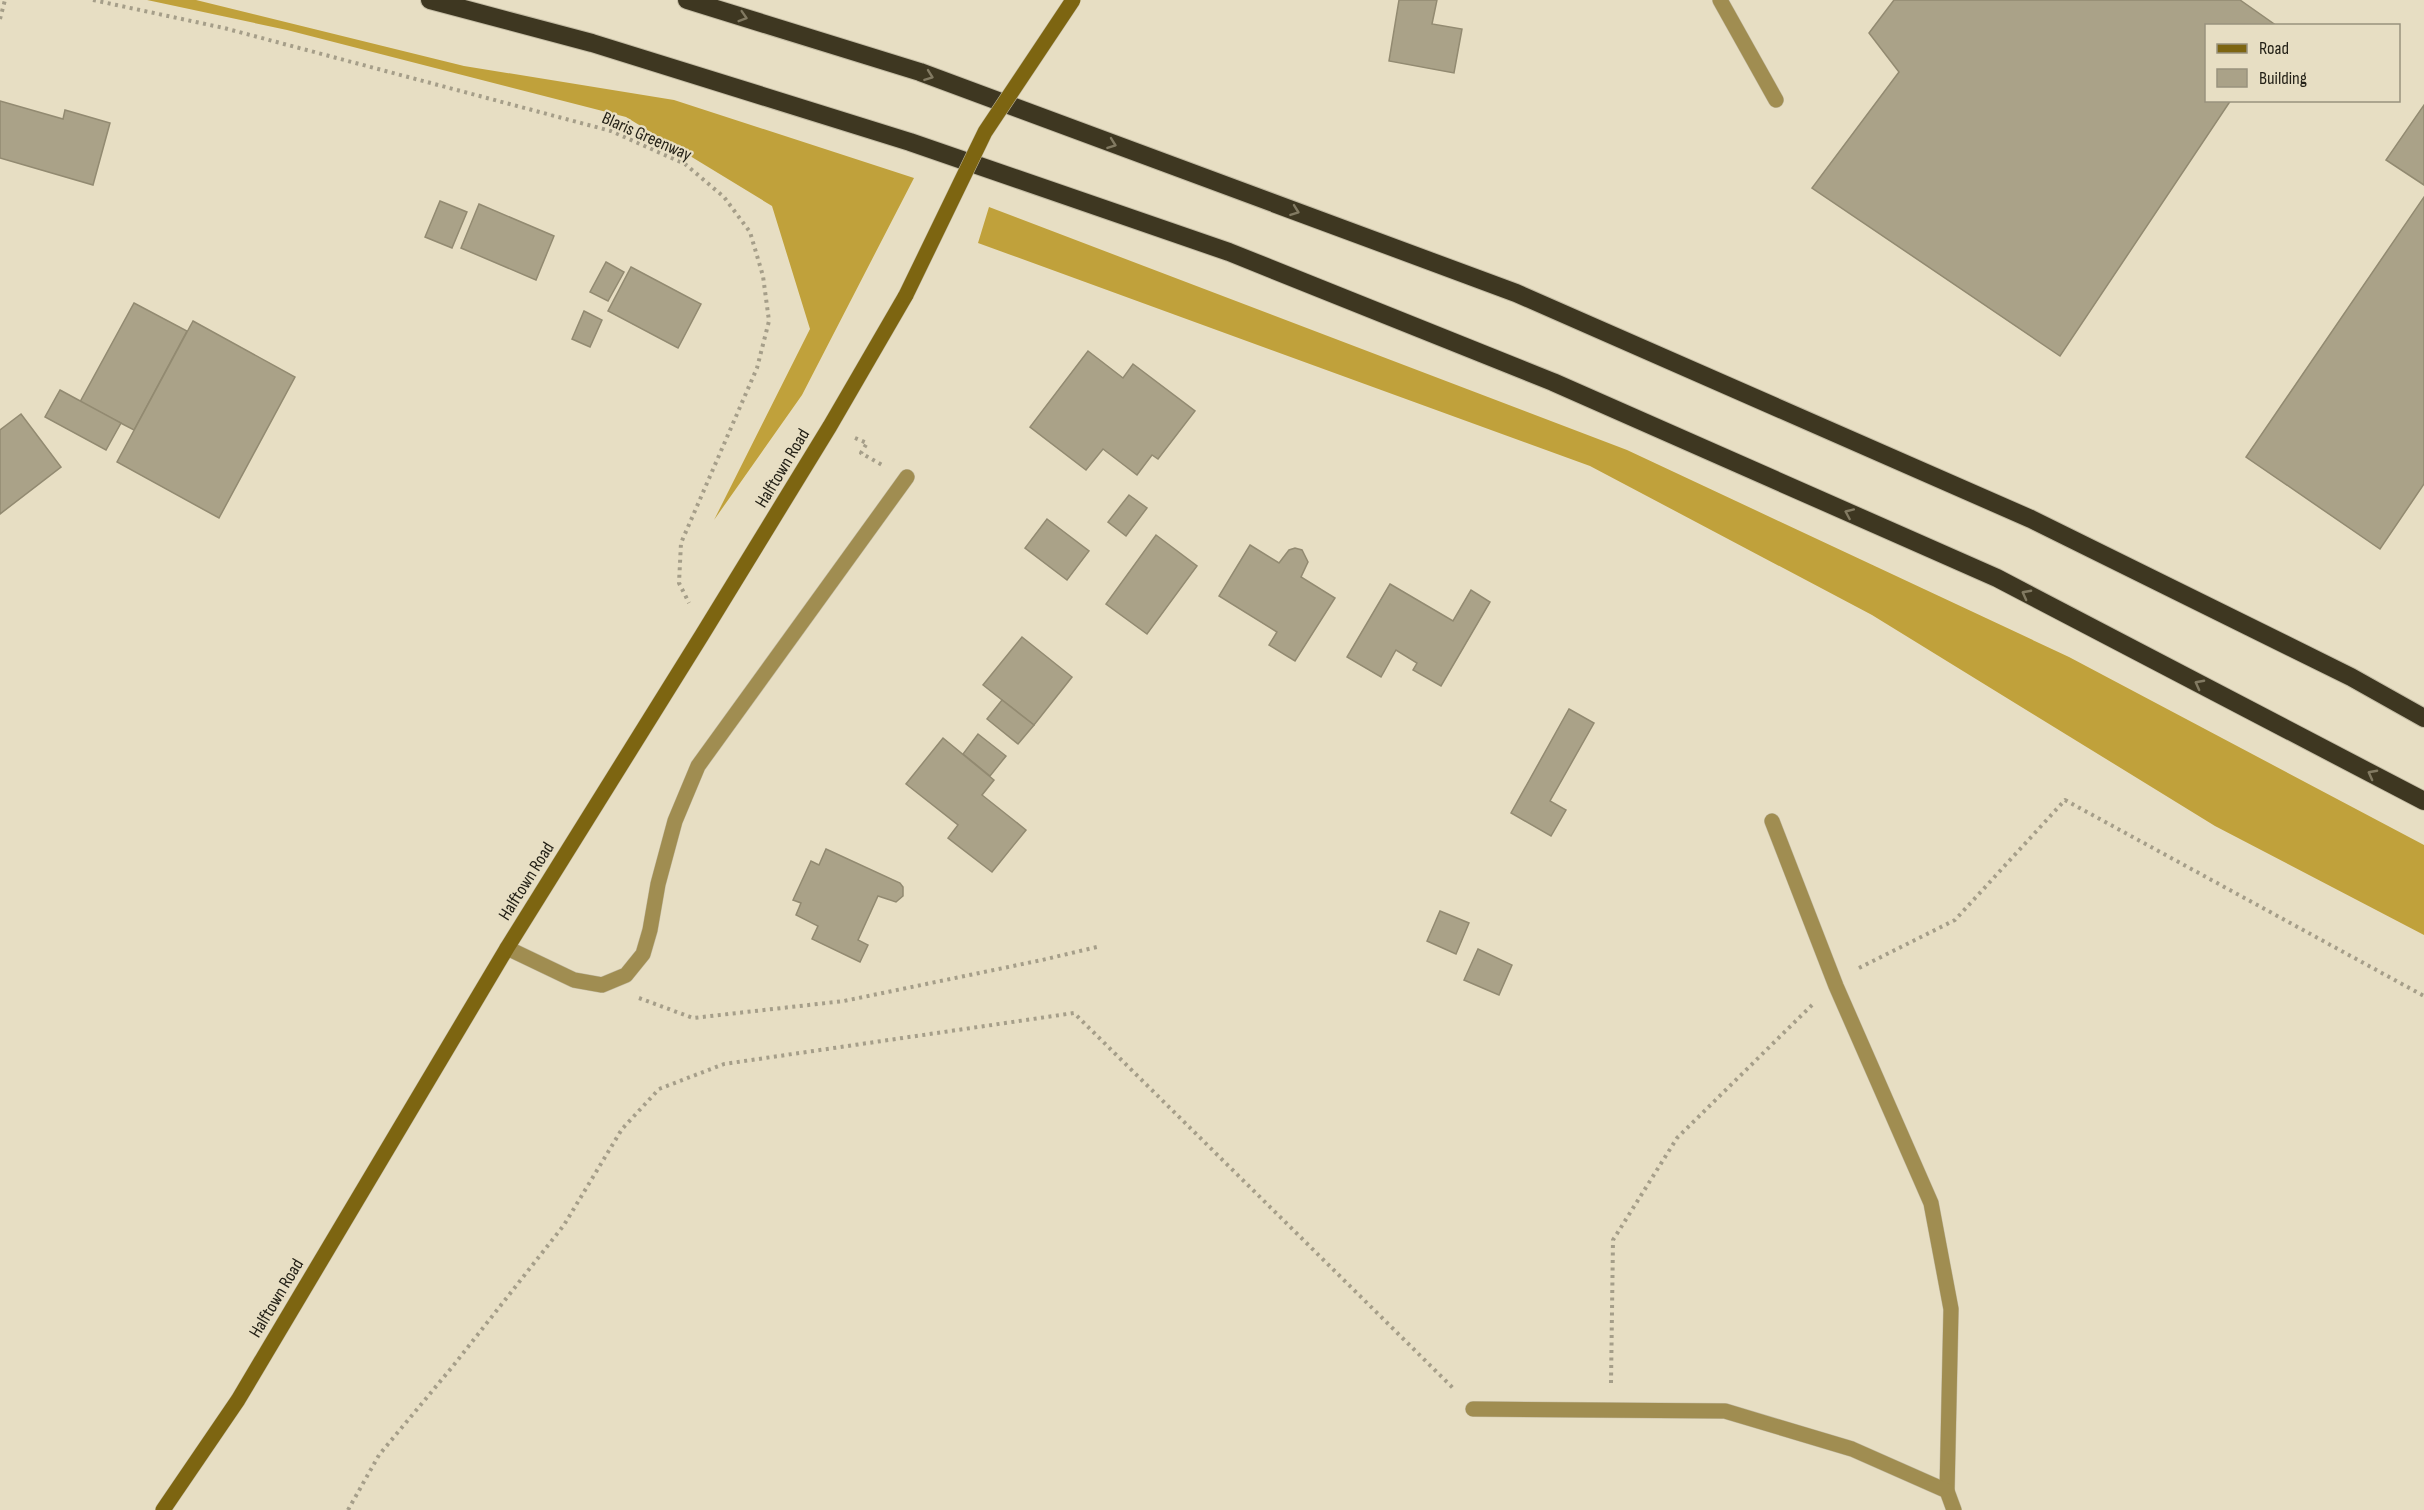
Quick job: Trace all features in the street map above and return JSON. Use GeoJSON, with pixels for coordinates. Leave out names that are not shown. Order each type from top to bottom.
{"type":"FeatureCollection","features":[{"type":"Feature","properties":{"kind":"highway"},"geometry":{"type":"LineString","coordinates":[[430,0],[592,43],[910,142],[1229,252],[1370,308],[1553,382],[1997,578],[2424,801]]}},
{"type":"Feature","properties":{"kind":"highway"},"geometry":{"type":"LineString","coordinates":[[687,0],[920,72],[1516,293],[2031,519],[2351,677],[2424,718]]}},
{"type":"Feature","properties":{"kind":"street","name":"Halftown Road"},"geometry":{"type":"LineString","coordinates":[[163,1510],[238,1400],[507,948],[830,426],[906,295],[985,132],[1073,0]]}},
{"type":"Feature","properties":{"kind":"street"},"geometry":{"type":"LineString","coordinates":[[1720,0],[1776,100]]}},
{"type":"Feature","properties":{"kind":"street"},"geometry":{"type":"LineString","coordinates":[[602,985],[626,975],[643,954],[675,821],[698,766],[907,477]]}},
{"type":"Feature","properties":{"kind":"street"},"geometry":{"type":"LineString","coordinates":[[1772,821],[1836,986],[1931,1203],[1951,1310],[1947,1491],[1954,1510]]}},
{"type":"Feature","properties":{"kind":"street","name":"Halftown Road"},"geometry":{"type":"LineString","coordinates":[[507,948],[574,980],[602,985]]}},
{"type":"Feature","properties":{"kind":"street"},"geometry":{"type":"LineString","coordinates":[[1473,1409],[1725,1411],[1852,1449],[1947,1491]]}},
{"type":"Feature","properties":{"kind":"path"},"geometry":{"type":"LineString","coordinates":[[0,19],[5,0]]}},
{"type":"Feature","properties":{"kind":"path","name":"Blaris Greenway"},"geometry":{"type":"LineString","coordinates":[[93,0],[224,28],[611,130],[685,165],[724,197],[750,232],[763,276],[769,321],[757,368],[681,543],[679,583],[702,635]]}},
{"type":"Feature","properties":{"kind":"path"},"geometry":{"type":"LineString","coordinates":[[830,426],[867,443],[861,453],[883,465],[874,477],[896,491]]}},
{"type":"Feature","properties":{"kind":"path"},"geometry":{"type":"LineString","coordinates":[[1611,1411],[1613,1240],[1677,1138],[1805,1010],[1863,966],[1955,920],[2065,800],[2424,996]]}},
{"type":"Feature","properties":{"kind":"path"},"geometry":{"type":"LineString","coordinates":[[602,985],[693,1018],[844,1001],[1101,946]]}},
{"type":"Feature","properties":{"kind":"path"},"geometry":{"type":"LineString","coordinates":[[348,1510],[379,1455],[453,1366],[564,1225],[622,1129],[659,1089],[724,1064],[1074,1013],[1473,1409]]}},
{"type":"Feature","properties":{"kind":"shaded area"},"geometry":{"type":"Polygon","coordinates":[[[147,0],[196,0],[464,66],[674,100],[914,178],[802,395],[714,520],[810,329],[772,206],[626,117],[287,30],[147,0]]]}},
{"type":"Feature","properties":{"kind":"shaded area"},"geometry":{"type":"Polygon","coordinates":[[[989,207],[1627,450],[2069,657],[2424,845],[2424,935],[2215,826],[1872,615],[1590,466],[978,243],[989,207]]]}},
{"type":"Feature","properties":{"kind":"building"},"geometry":{"type":"Polygon","coordinates":[[[1399,0],[1437,0],[1432,24],[1462,29],[1454,73],[1389,61],[1399,0]]]}},
{"type":"Feature","properties":{"kind":"building"},"geometry":{"type":"Polygon","coordinates":[[[1894,0],[2240,0],[2274,24],[2205,24],[2205,102],[2230,102],[2060,356],[1812,188],[1899,72],[1869,33],[1894,0]]]}},
{"type":"Feature","properties":{"kind":"building"},"geometry":{"type":"Polygon","coordinates":[[[0,101],[63,119],[65,110],[110,123],[93,185],[0,158],[0,101]]]}},
{"type":"Feature","properties":{"kind":"building"},"geometry":{"type":"Polygon","coordinates":[[[2424,105],[2424,185],[2386,160],[2424,105]]]}},
{"type":"Feature","properties":{"kind":"building"},"geometry":{"type":"Polygon","coordinates":[[[2424,197],[2424,484],[2380,549],[2246,457],[2424,197]]]}},
{"type":"Feature","properties":{"kind":"building"},"geometry":{"type":"Polygon","coordinates":[[[440,201],[467,212],[452,248],[425,237],[440,201]]]}},
{"type":"Feature","properties":{"kind":"building"},"geometry":{"type":"Polygon","coordinates":[[[479,204],[554,236],[536,280],[461,248],[479,204]]]}},
{"type":"Feature","properties":{"kind":"building"},"geometry":{"type":"Polygon","coordinates":[[[606,262],[624,272],[608,301],[590,292],[606,262]]]}},
{"type":"Feature","properties":{"kind":"building"},"geometry":{"type":"Polygon","coordinates":[[[631,267],[701,304],[678,348],[608,311],[631,267]]]}},
{"type":"Feature","properties":{"kind":"building"},"geometry":{"type":"Polygon","coordinates":[[[134,303],[187,331],[134,430],[80,402],[134,303]]]}},
{"type":"Feature","properties":{"kind":"building"},"geometry":{"type":"Polygon","coordinates":[[[584,311],[602,320],[590,347],[572,339],[584,311]]]}},
{"type":"Feature","properties":{"kind":"building"},"geometry":{"type":"Polygon","coordinates":[[[193,321],[295,377],[219,518],[117,462],[193,321]]]}},
{"type":"Feature","properties":{"kind":"building"},"geometry":{"type":"Polygon","coordinates":[[[1088,351],[1123,378],[1133,364],[1195,411],[1158,459],[1152,455],[1137,475],[1103,449],[1086,470],[1030,427],[1088,351]]]}},
{"type":"Feature","properties":{"kind":"building"},"geometry":{"type":"Polygon","coordinates":[[[60,390],[121,423],[106,450],[45,417],[60,390]]]}},
{"type":"Feature","properties":{"kind":"building"},"geometry":{"type":"Polygon","coordinates":[[[21,414],[61,467],[0,514],[0,430],[21,414]]]}},
{"type":"Feature","properties":{"kind":"building"},"geometry":{"type":"Polygon","coordinates":[[[1129,495],[1147,508],[1126,536],[1108,522],[1129,495]]]}},
{"type":"Feature","properties":{"kind":"building"},"geometry":{"type":"Polygon","coordinates":[[[1047,519],[1089,551],[1067,580],[1025,548],[1047,519]]]}},
{"type":"Feature","properties":{"kind":"building"},"geometry":{"type":"Polygon","coordinates":[[[1156,535],[1197,566],[1147,634],[1106,604],[1156,535]]]}},
{"type":"Feature","properties":{"kind":"building"},"geometry":{"type":"Polygon","coordinates":[[[1250,545],[1279,563],[1289,550],[1295,548],[1302,550],[1308,562],[1301,577],[1335,598],[1295,661],[1269,645],[1277,632],[1219,596],[1250,545]]]}},
{"type":"Feature","properties":{"kind":"building"},"geometry":{"type":"Polygon","coordinates":[[[1390,584],[1453,621],[1471,590],[1490,602],[1441,686],[1413,670],[1417,663],[1396,650],[1381,677],[1347,657],[1390,584]]]}},
{"type":"Feature","properties":{"kind":"building"},"geometry":{"type":"Polygon","coordinates":[[[1022,637],[1072,677],[1034,725],[983,685],[1022,637]]]}},
{"type":"Feature","properties":{"kind":"building"},"geometry":{"type":"Polygon","coordinates":[[[1002,700],[1034,725],[1018,744],[987,719],[1002,700]]]}},
{"type":"Feature","properties":{"kind":"building"},"geometry":{"type":"Polygon","coordinates":[[[1569,709],[1594,723],[1550,801],[1566,810],[1551,836],[1511,813],[1569,709]]]}},
{"type":"Feature","properties":{"kind":"building"},"geometry":{"type":"Polygon","coordinates":[[[978,734],[1006,756],[990,776],[963,754],[978,734]]]}},
{"type":"Feature","properties":{"kind":"building"},"geometry":{"type":"Polygon","coordinates":[[[943,738],[994,780],[982,795],[1026,830],[992,872],[948,838],[958,825],[906,784],[943,738]]]}},
{"type":"Feature","properties":{"kind":"building"},"geometry":{"type":"Polygon","coordinates":[[[826,849],[900,883],[903,887],[903,896],[896,902],[878,896],[858,940],[868,945],[860,962],[812,939],[818,926],[796,915],[801,903],[793,900],[811,861],[819,865],[826,849]]]}},
{"type":"Feature","properties":{"kind":"building"},"geometry":{"type":"Polygon","coordinates":[[[1440,911],[1469,923],[1456,954],[1427,941],[1440,911]]]}},
{"type":"Feature","properties":{"kind":"building"},"geometry":{"type":"Polygon","coordinates":[[[1478,949],[1512,965],[1499,995],[1464,980],[1478,949]]]}}]}
